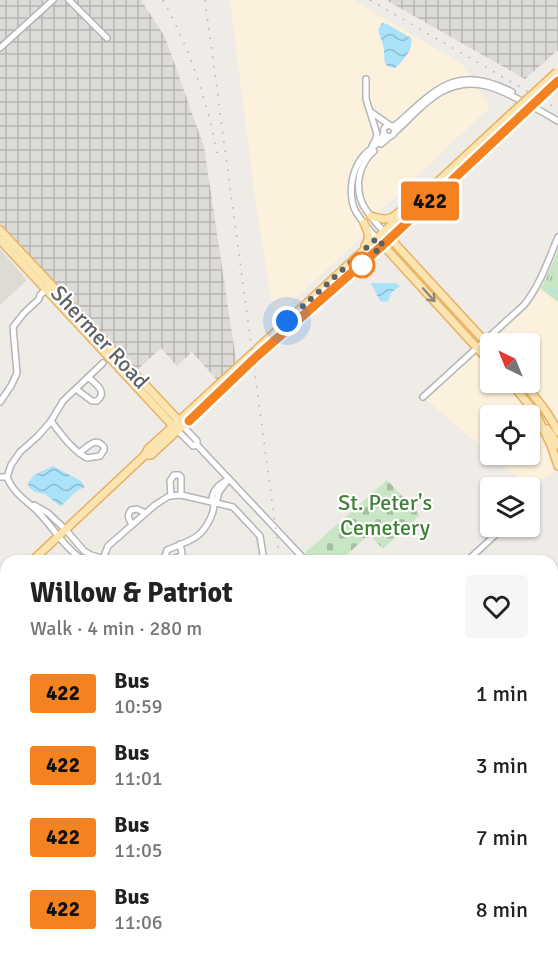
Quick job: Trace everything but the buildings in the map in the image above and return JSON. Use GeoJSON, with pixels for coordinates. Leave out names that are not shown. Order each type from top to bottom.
{"type":"FeatureCollection","features":[{"type":"Feature","properties":{"kind":"main road"},"geometry":{"type":"LineString","coordinates":[[38,555],[145,455],[148,449],[178,426],[390,239],[558,72]]}},
{"type":"Feature","properties":{"kind":"main road"},"geometry":{"type":"LineString","coordinates":[[316,293],[516,115],[558,81]]}},
{"type":"Feature","properties":{"kind":"main road"},"geometry":{"type":"LineString","coordinates":[[371,216],[381,219],[394,217],[415,198],[426,194]]}},
{"type":"Feature","properties":{"kind":"main road"},"geometry":{"type":"LineString","coordinates":[[178,426],[366,245],[369,236],[364,223]]}},
{"type":"Feature","properties":{"kind":"main road"},"geometry":{"type":"LineString","coordinates":[[404,254],[397,241],[406,224]]}},
{"type":"Feature","properties":{"kind":"main road","name":"Shermer Road"},"geometry":{"type":"LineString","coordinates":[[0,230],[50,289]]}},
{"type":"Feature","properties":{"kind":"main road"},"geometry":{"type":"LineString","coordinates":[[384,232],[480,336]]}},
{"type":"Feature","properties":{"kind":"main road"},"geometry":{"type":"LineString","coordinates":[[377,238],[480,351]]}},
{"type":"Feature","properties":{"kind":"main road","name":"Shermer Road"},"geometry":{"type":"LineString","coordinates":[[0,240],[50,289],[178,426]]}},
{"type":"Feature","properties":{"kind":"main road"},"geometry":{"type":"LineString","coordinates":[[319,303],[373,258],[380,255],[391,257],[406,270]]}},
{"type":"Feature","properties":{"kind":"main road"},"geometry":{"type":"LineString","coordinates":[[520,393],[530,405]]}},
{"type":"Feature","properties":{"kind":"main road"},"geometry":{"type":"LineString","coordinates":[[532,393],[551,417],[558,432]]}},
{"type":"Feature","properties":{"kind":"main road"},"geometry":{"type":"LineString","coordinates":[[540,420],[558,445]]}},
{"type":"Feature","properties":{"kind":"main road"},"geometry":{"type":"LineString","coordinates":[[540,420],[558,466]]}},
{"type":"Feature","properties":{"kind":"street"},"geometry":{"type":"LineString","coordinates":[[0,48],[52,0]]}},
{"type":"Feature","properties":{"kind":"street"},"geometry":{"type":"LineString","coordinates":[[69,0],[107,38]]}},
{"type":"Feature","properties":{"kind":"street"},"geometry":{"type":"LineString","coordinates":[[366,79],[366,99],[377,134],[376,139],[356,167],[351,185],[354,208],[377,238]]}},
{"type":"Feature","properties":{"kind":"street"},"geometry":{"type":"LineString","coordinates":[[384,232],[364,206],[358,192],[361,170],[367,158],[386,134],[386,127],[392,128],[434,96],[459,85],[477,84],[492,87],[558,121]]}},
{"type":"Feature","properties":{"kind":"street"},"geometry":{"type":"LineString","coordinates":[[371,115],[392,128]]}},
{"type":"Feature","properties":{"kind":"street"},"geometry":{"type":"LineString","coordinates":[[371,115],[386,134],[392,136],[392,128]]}},
{"type":"Feature","properties":{"kind":"street"},"geometry":{"type":"LineString","coordinates":[[367,152],[386,134]]}},
{"type":"Feature","properties":{"kind":"street"},"geometry":{"type":"LineString","coordinates":[[494,333],[533,294],[558,237]]}},
{"type":"Feature","properties":{"kind":"street"},"geometry":{"type":"LineString","coordinates":[[0,402],[17,373],[13,327],[39,299],[40,295],[50,289]]}},
{"type":"Feature","properties":{"kind":"street"},"geometry":{"type":"LineString","coordinates":[[423,397],[480,345]]}},
{"type":"Feature","properties":{"kind":"street"},"geometry":{"type":"LineString","coordinates":[[91,555],[84,551],[66,530],[33,504],[28,504],[3,477],[20,452],[51,421],[63,402],[103,363]]}},
{"type":"Feature","properties":{"kind":"street"},"geometry":{"type":"LineString","coordinates":[[76,389],[92,401],[101,398],[101,390],[88,377]]}},
{"type":"Feature","properties":{"kind":"street"},"geometry":{"type":"LineString","coordinates":[[51,421],[79,453]]}},
{"type":"Feature","properties":{"kind":"street","name":"Shermer Road"},"geometry":{"type":"LineString","coordinates":[[178,426],[193,446],[196,446],[229,479],[300,555]]}},
{"type":"Feature","properties":{"kind":"street"},"geometry":{"type":"LineString","coordinates":[[171,496],[170,481],[174,475],[182,477],[181,495]]}},
{"type":"Feature","properties":{"kind":"street"},"geometry":{"type":"LineString","coordinates":[[180,544],[197,537],[204,531],[213,511],[214,502],[229,479]]}},
{"type":"Feature","properties":{"kind":"street"},"geometry":{"type":"LineString","coordinates":[[104,555],[108,546],[155,505],[171,496],[181,495],[233,507],[260,536],[263,555]]}},
{"type":"Feature","properties":{"kind":"street"},"geometry":{"type":"LineString","coordinates":[[132,525],[128,517],[131,510],[137,509],[145,513]]}},
{"type":"Feature","properties":{"kind":"street"},"geometry":{"type":"LineString","coordinates":[[43,514],[58,537],[77,555]]}},
{"type":"Feature","properties":{"kind":"street"},"geometry":{"type":"LineString","coordinates":[[473,555],[492,537]]}},
{"type":"Feature","properties":{"kind":"shaded area"},"geometry":{"type":"Polygon","coordinates":[[[0,0],[141,0],[165,37],[204,147],[236,360],[233,366],[217,380],[192,352],[177,366],[161,348],[136,371],[0,225],[0,0]]]}},
{"type":"Feature","properties":{"kind":"shaded area"},"geometry":{"type":"Polygon","coordinates":[[[230,0],[353,0],[462,64],[490,107],[380,211],[364,235],[274,318],[255,198],[230,0]]]}},
{"type":"Feature","properties":{"kind":"shaded area"},"geometry":{"type":"Polygon","coordinates":[[[386,0],[558,0],[558,50],[525,79],[386,0]]]}},
{"type":"Feature","properties":{"kind":"shaded area"},"geometry":{"type":"Polygon","coordinates":[[[0,249],[27,280],[0,305],[0,249]]]}},
{"type":"Feature","properties":{"kind":"shaded area"},"geometry":{"type":"Polygon","coordinates":[[[541,289],[558,302],[558,427],[533,393],[540,393],[540,333],[501,333],[529,307],[541,289]]]}},
{"type":"Feature","properties":{"kind":"shaded area"},"geometry":{"type":"Polygon","coordinates":[[[474,350],[480,357],[480,393],[514,393],[524,405],[480,405],[480,445],[423,397],[474,350]]]}},
{"type":"Feature","properties":{"kind":"shaded area"},"geometry":{"type":"Polygon","coordinates":[[[540,434],[555,473],[540,481],[540,477],[518,477],[503,465],[540,465],[540,434]]]}},
{"type":"Feature","properties":{"kind":"green space"},"geometry":{"type":"Polygon","coordinates":[[[558,251],[558,302],[541,289],[558,251]]]}},
{"type":"Feature","properties":{"kind":"green space","name":"St. Peter's Cemetery"},"geometry":{"type":"Polygon","coordinates":[[[387,480],[420,515],[383,549],[372,537],[365,538],[347,555],[307,555],[305,553],[387,480]]]}},
{"type":"Feature","properties":{"kind":"water"},"geometry":{"type":"Polygon","coordinates":[[[382,23],[411,38],[409,50],[395,68],[386,65],[385,62],[384,47],[378,30],[382,23]]]}},
{"type":"Feature","properties":{"kind":"water"},"geometry":{"type":"Polygon","coordinates":[[[371,283],[396,283],[400,286],[392,292],[388,301],[383,302],[380,301],[371,283]]]}},
{"type":"Feature","properties":{"kind":"water"},"geometry":{"type":"Polygon","coordinates":[[[53,466],[81,481],[85,487],[78,490],[60,506],[45,494],[29,488],[28,483],[34,475],[53,466]]]}},
{"type":"Feature","properties":{"kind":"waterway"},"geometry":{"type":"LineString","coordinates":[[549,290],[558,293]]}},
{"type":"Feature","properties":{"kind":"railway"},"geometry":{"type":"LineString","coordinates":[[163,0],[182,38],[197,77],[218,158]]}},
{"type":"Feature","properties":{"kind":"railway"},"geometry":{"type":"LineString","coordinates":[[205,0],[279,555]]}},
{"type":"Feature","properties":{"kind":"railway"},"geometry":{"type":"LineString","coordinates":[[370,0],[558,109]]}},
{"type":"Feature","properties":{"kind":"bus line","name":"422"},"geometry":{"type":"LineString","coordinates":[[189,421],[256,357],[383,245],[558,81]]}},
{"type":"Feature","properties":{"kind":"route"},"geometry":{"type":"LineString","coordinates":[[287,321],[377,238],[383,245],[362,265]]}}]}
